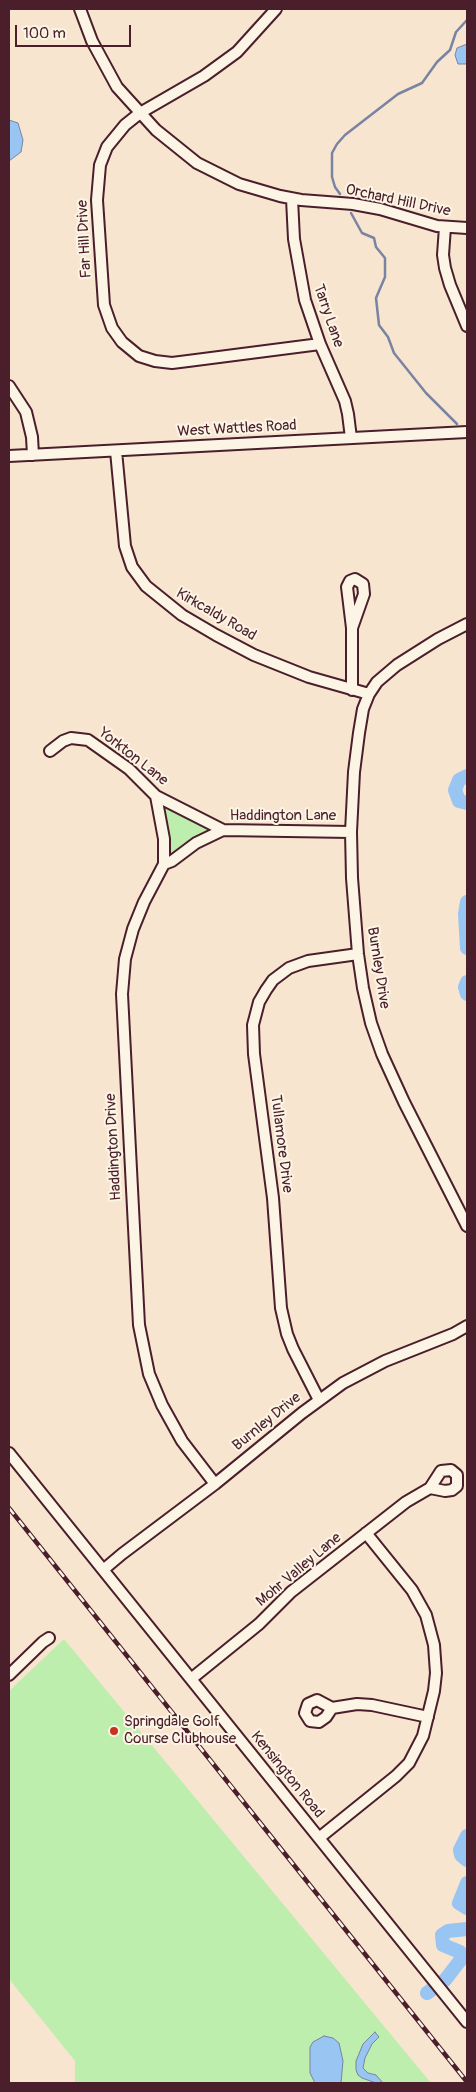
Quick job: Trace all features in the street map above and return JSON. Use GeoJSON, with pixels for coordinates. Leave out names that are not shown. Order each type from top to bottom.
{"type":"FeatureCollection","features":[{"type":"Feature","properties":{"kind":"street","name":"Orchard Hill Drive"},"geometry":{"type":"LineString","coordinates":[[80,9],[92,41],[109,74],[126,98],[167,140],[197,163],[239,184],[292,199],[369,207],[446,227],[467,228]]}},
{"type":"Feature","properties":{"kind":"street","name":"Far Hill Drive"},"geometry":{"type":"LineString","coordinates":[[276,9],[236,52],[204,76],[140,113],[125,125],[107,147],[102,157],[98,175],[97,210],[103,297],[108,321],[117,336],[140,356],[155,361],[172,363],[320,344]]}},
{"type":"Feature","properties":{"kind":"street","name":"Tarry Lane"},"geometry":{"type":"LineString","coordinates":[[292,199],[294,239],[307,308],[320,344],[345,401],[351,438]]}},
{"type":"Feature","properties":{"kind":"street"},"geometry":{"type":"LineString","coordinates":[[446,227],[444,262],[450,285],[467,326]]}},
{"type":"Feature","properties":{"kind":"street"},"geometry":{"type":"LineString","coordinates":[[457,301],[467,306]]}},
{"type":"Feature","properties":{"kind":"street"},"geometry":{"type":"LineString","coordinates":[[9,386],[26,412],[32,436],[33,455]]}},
{"type":"Feature","properties":{"kind":"street","name":"West Wattles Road"},"geometry":{"type":"LineString","coordinates":[[9,456],[467,432]]}},
{"type":"Feature","properties":{"kind":"street","name":"Kirkcaldy Road"},"geometry":{"type":"LineString","coordinates":[[116,450],[125,546],[132,568],[146,586],[172,608],[230,643],[300,673],[352,690]]}},
{"type":"Feature","properties":{"kind":"street","name":"Burnley Drive"},"geometry":{"type":"LineString","coordinates":[[467,624],[438,639],[397,665],[377,682],[369,694],[363,709],[359,733],[351,832],[352,888],[358,954],[363,988],[382,1054],[404,1102],[467,1226]]}},
{"type":"Feature","properties":{"kind":"street"},"geometry":{"type":"LineString","coordinates":[[352,628],[352,690],[369,694]]}},
{"type":"Feature","properties":{"kind":"street","name":"Yorkton Lane"},"geometry":{"type":"LineString","coordinates":[[50,751],[63,741],[71,738],[88,740],[129,769],[156,796],[224,830]]}},
{"type":"Feature","properties":{"kind":"street","name":"Haddington Drive"},"geometry":{"type":"LineString","coordinates":[[156,796],[164,839],[164,864],[137,918],[125,959],[123,974],[123,1035],[139,1326],[149,1374],[162,1405],[182,1442],[215,1484]]}},
{"type":"Feature","properties":{"kind":"street","name":"Haddington Lane"},"geometry":{"type":"LineString","coordinates":[[164,864],[172,861],[196,843],[224,830],[351,832]]}},
{"type":"Feature","properties":{"kind":"street","name":"Tullamore Drive"},"geometry":{"type":"LineString","coordinates":[[319,1400],[293,1349],[287,1334],[281,1308],[273,1198],[254,1054],[253,1024],[259,1002],[266,990],[273,980],[289,968],[308,961],[358,954]]}},
{"type":"Feature","properties":{"kind":"street","name":"Burnley Drive"},"geometry":{"type":"LineString","coordinates":[[103,1570],[343,1383],[373,1367],[453,1334],[467,1326]]}},
{"type":"Feature","properties":{"kind":"street","name":"Kensington Road"},"geometry":{"type":"LineString","coordinates":[[9,1453],[467,2022]]}},
{"type":"Feature","properties":{"kind":"street","name":"Mohr Valley Lane"},"geometry":{"type":"LineString","coordinates":[[191,1679],[259,1624],[291,1592],[410,1498],[430,1488]]}},
{"type":"Feature","properties":{"kind":"street"},"geometry":{"type":"LineString","coordinates":[[319,1838],[404,1769],[418,1748],[428,1717],[436,1674],[431,1631],[416,1597],[366,1533]]}},
{"type":"Feature","properties":{"kind":"street"},"geometry":{"type":"LineString","coordinates":[[9,1675],[49,1638]]}},
{"type":"Feature","properties":{"kind":"street"},"geometry":{"type":"LineString","coordinates":[[332,1708],[357,1704],[372,1705],[428,1717]]}},
{"type":"Feature","properties":{"kind":"green space"},"geometry":{"type":"Polygon","coordinates":[[[164,805],[212,830],[169,857],[164,805]]]}},
{"type":"Feature","properties":{"kind":"green space"},"geometry":{"type":"Polygon","coordinates":[[[64,1639],[431,2083],[75,2083],[75,2061],[9,1979],[9,1691],[64,1639]]]}},
{"type":"Feature","properties":{"kind":"water"},"geometry":{"type":"Polygon","coordinates":[[[467,44],[467,64],[458,64],[455,55],[457,48],[467,44]]]}},
{"type":"Feature","properties":{"kind":"water"},"geometry":{"type":"Polygon","coordinates":[[[9,120],[18,123],[23,140],[21,152],[9,161],[9,120]]]}},
{"type":"Feature","properties":{"kind":"water"},"geometry":{"type":"Polygon","coordinates":[[[375,2032],[379,2037],[372,2044],[365,2058],[363,2068],[368,2073],[376,2075],[383,2083],[376,2083],[362,2078],[356,2070],[356,2061],[363,2044],[375,2032]]]}},
{"type":"Feature","properties":{"kind":"water"},"geometry":{"type":"Polygon","coordinates":[[[324,2036],[333,2038],[339,2043],[343,2061],[341,2083],[315,2083],[310,2073],[310,2047],[313,2042],[324,2036]]]}},
{"type":"Feature","properties":{"kind":"waterway"},"geometry":{"type":"LineString","coordinates":[[340,194],[335,187],[332,177],[332,153],[337,144],[345,135],[398,94],[422,83],[437,62],[450,50],[456,32],[467,20]]}},
{"type":"Feature","properties":{"kind":"waterway"},"geometry":{"type":"LineString","coordinates":[[351,213],[362,233],[374,238],[376,247],[385,258],[385,277],[376,298],[379,325],[388,337],[394,353],[426,393],[457,424]]}},
{"type":"Feature","properties":{"kind":"waterway"},"geometry":{"type":"LineString","coordinates":[[467,776],[459,780],[455,790],[459,801],[467,803]]}},
{"type":"Feature","properties":{"kind":"waterway"},"geometry":{"type":"LineString","coordinates":[[467,902],[465,914],[467,948]]}},
{"type":"Feature","properties":{"kind":"waterway"},"geometry":{"type":"LineString","coordinates":[[467,982],[465,987],[467,994]]}},
{"type":"Feature","properties":{"kind":"waterway"},"geometry":{"type":"LineString","coordinates":[[467,1836],[460,1850],[461,1855],[467,1860]]}},
{"type":"Feature","properties":{"kind":"waterway"},"geometry":{"type":"LineString","coordinates":[[467,1883],[459,1903],[467,1908]]}},
{"type":"Feature","properties":{"kind":"waterway"},"geometry":{"type":"LineString","coordinates":[[427,1993],[445,1980],[462,1958],[460,1952],[443,1945],[442,1935],[448,1931],[467,1929]]}},
{"type":"Feature","properties":{"kind":"railway"},"geometry":{"type":"LineString","coordinates":[[9,1508],[467,2082]]}},
{"type":"Feature","properties":{"kind":"place","name":"Springdale Golf Course Clubhouse"},"geometry":{"type":"Point","coordinates":[114,1731]}}]}
